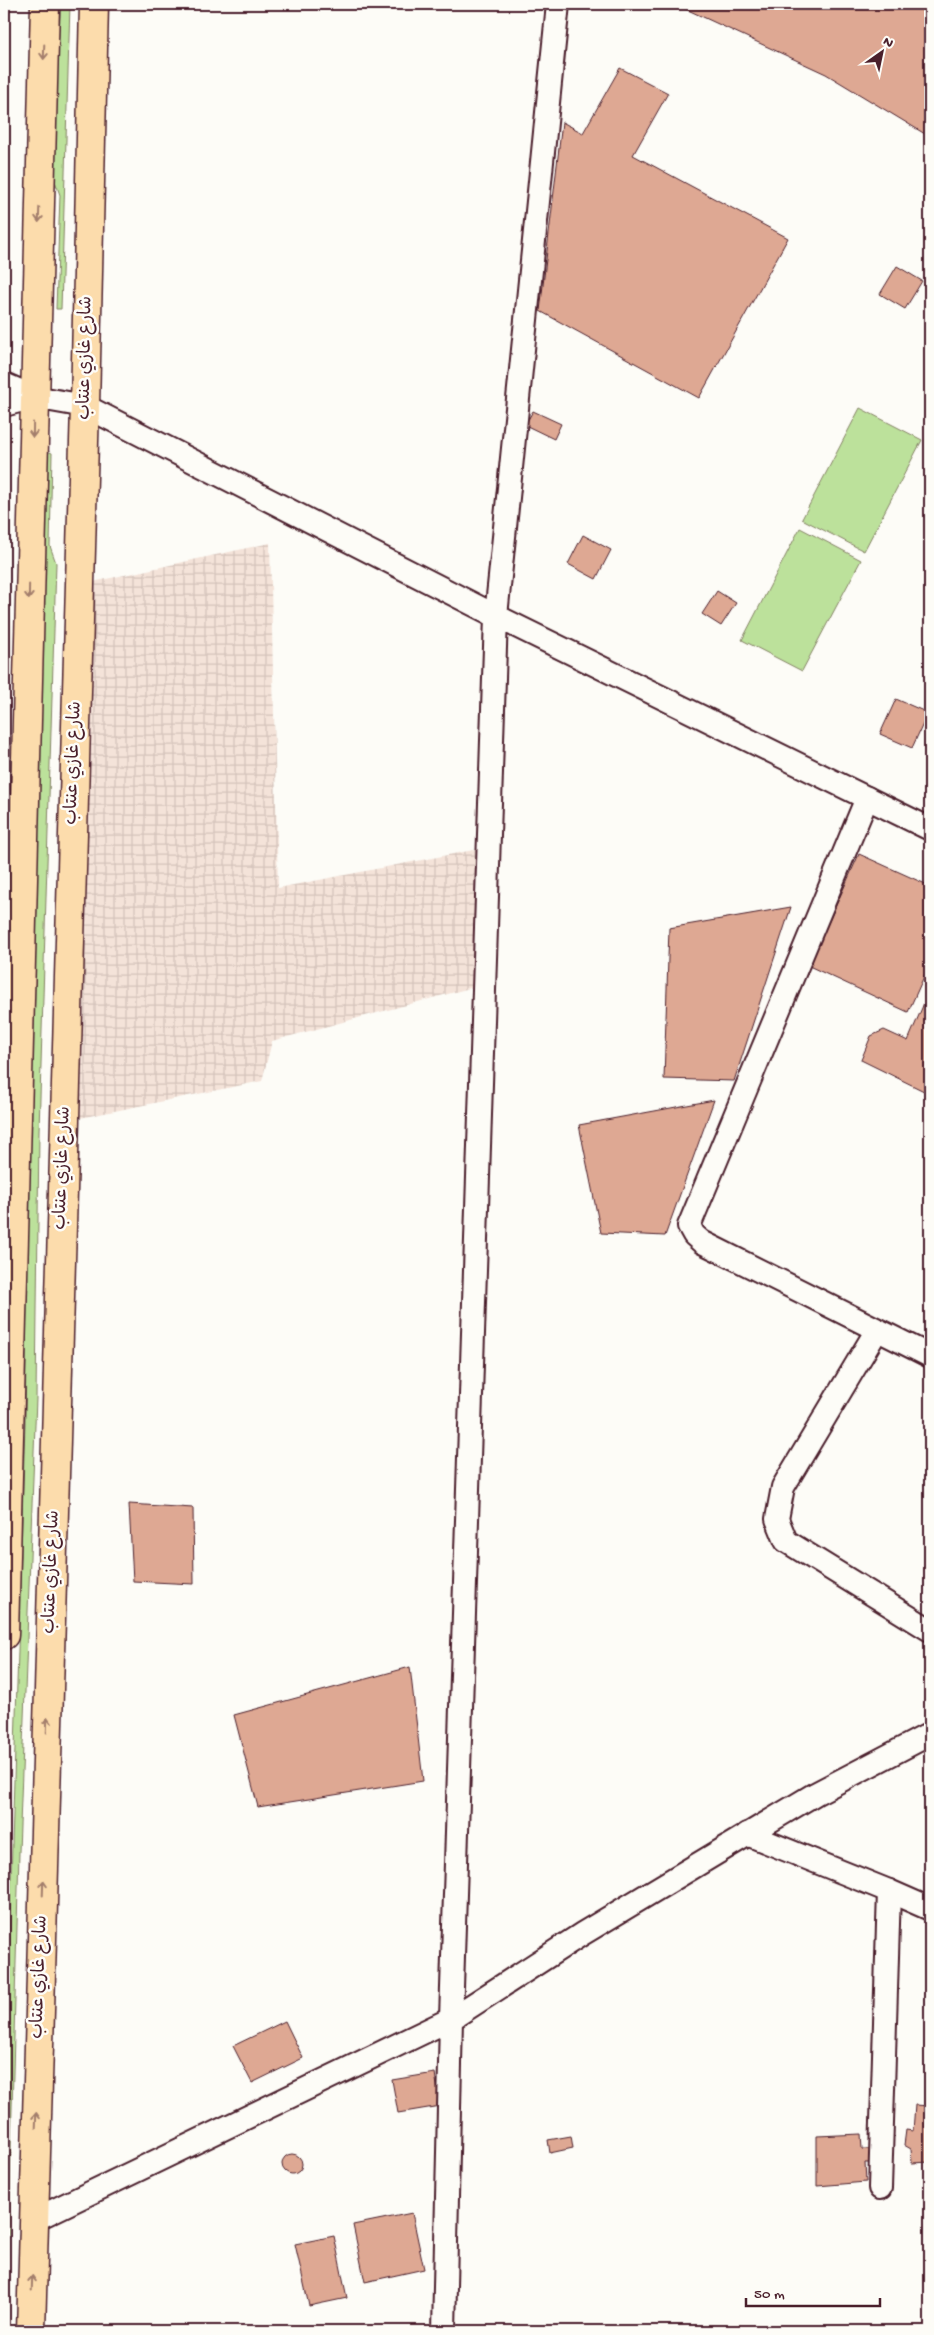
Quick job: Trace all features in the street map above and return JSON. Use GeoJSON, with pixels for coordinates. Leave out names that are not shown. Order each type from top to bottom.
{"type":"FeatureCollection","features":[{"type":"Feature","properties":{"kind":"highway"},"geometry":{"type":"LineString","coordinates":[[4,1634],[45,4]]}},
{"type":"Feature","properties":{"kind":"highway","name":"شارع غازي عنتاب"},"geometry":{"type":"LineString","coordinates":[[31,2331],[85,406],[94,4]]}},
{"type":"Feature","properties":{"kind":"street"},"geometry":{"type":"LineString","coordinates":[[444,2331],[451,2019],[496,616],[558,4]]}},
{"type":"Feature","properties":{"kind":"street"},"geometry":{"type":"LineString","coordinates":[[4,384],[34,397],[85,406],[496,616],[930,829]]}},
{"type":"Feature","properties":{"kind":"street"},"geometry":{"type":"LineString","coordinates":[[4,405],[34,397]]}},
{"type":"Feature","properties":{"kind":"street"},"geometry":{"type":"LineString","coordinates":[[867,798],[690,1226],[694,1236],[702,1242],[930,1356]]}},
{"type":"Feature","properties":{"kind":"street"},"geometry":{"type":"LineString","coordinates":[[877,1330],[783,1487],[777,1519],[786,1542],[929,1625]]}},
{"type":"Feature","properties":{"kind":"street"},"geometry":{"type":"LineString","coordinates":[[34,2220],[451,2019],[582,1934],[747,1834],[815,1794],[930,1734]]}},
{"type":"Feature","properties":{"kind":"street"},"geometry":{"type":"LineString","coordinates":[[747,1834],[889,1890],[930,1910]]}},
{"type":"Feature","properties":{"kind":"street"},"geometry":{"type":"LineString","coordinates":[[880,2188],[889,1890]]}},
{"type":"Feature","properties":{"kind":"shaded area"},"geometry":{"type":"Polygon","coordinates":[[[270,543],[278,888],[489,847],[485,984],[272,1041],[262,1081],[80,1118],[79,585],[270,543]]]}},
{"type":"Feature","properties":{"kind":"green space"},"geometry":{"type":"Polygon","coordinates":[[[61,4],[70,4],[61,309],[56,309],[60,195],[54,178],[54,101],[61,4]]]}},
{"type":"Feature","properties":{"kind":"green space"},"geometry":{"type":"Polygon","coordinates":[[[860,408],[922,440],[864,551],[802,519],[860,408]]]}},
{"type":"Feature","properties":{"kind":"green space"},"geometry":{"type":"Polygon","coordinates":[[[47,451],[52,453],[50,546],[56,563],[39,1131],[36,1398],[19,1852],[6,2331],[4,2331],[4,2105],[25,1424],[30,1109],[34,1027],[47,451]]]}},
{"type":"Feature","properties":{"kind":"green space"},"geometry":{"type":"Polygon","coordinates":[[[800,528],[861,560],[802,671],[742,640],[800,528]]]}},
{"type":"Feature","properties":{"kind":"building"},"geometry":{"type":"Polygon","coordinates":[[[675,4],[930,4],[930,137],[826,74],[675,4]]]}},
{"type":"Feature","properties":{"kind":"building"},"geometry":{"type":"Polygon","coordinates":[[[620,68],[668,93],[633,155],[788,238],[699,398],[540,311],[562,122],[583,133],[620,68]]]}},
{"type":"Feature","properties":{"kind":"building"},"geometry":{"type":"Polygon","coordinates":[[[897,266],[922,281],[905,309],[880,294],[897,266]]]}},
{"type":"Feature","properties":{"kind":"building"},"geometry":{"type":"Polygon","coordinates":[[[533,411],[561,424],[554,439],[525,425],[533,411]]]}},
{"type":"Feature","properties":{"kind":"building"},"geometry":{"type":"Polygon","coordinates":[[[583,535],[611,550],[596,579],[568,564],[583,535]]]}},
{"type":"Feature","properties":{"kind":"building"},"geometry":{"type":"Polygon","coordinates":[[[717,591],[736,603],[721,626],[702,614],[717,591]]]}},
{"type":"Feature","properties":{"kind":"building"},"geometry":{"type":"Polygon","coordinates":[[[896,699],[928,713],[912,748],[880,734],[896,699]]]}},
{"type":"Feature","properties":{"kind":"building"},"geometry":{"type":"Polygon","coordinates":[[[859,854],[930,886],[930,963],[908,1012],[809,966],[859,854]]]}},
{"type":"Feature","properties":{"kind":"building"},"geometry":{"type":"Polygon","coordinates":[[[791,907],[734,1081],[664,1079],[669,928],[791,907]]]}},
{"type":"Feature","properties":{"kind":"building"},"geometry":{"type":"Polygon","coordinates":[[[930,989],[930,1094],[861,1060],[871,1036],[884,1030],[908,1041],[930,989]]]}},
{"type":"Feature","properties":{"kind":"building"},"geometry":{"type":"Polygon","coordinates":[[[714,1100],[665,1236],[601,1233],[579,1125],[714,1100]]]}},
{"type":"Feature","properties":{"kind":"building"},"geometry":{"type":"Polygon","coordinates":[[[129,1504],[193,1508],[194,1584],[133,1581],[129,1504]]]}},
{"type":"Feature","properties":{"kind":"building"},"geometry":{"type":"Polygon","coordinates":[[[410,1667],[423,1781],[258,1807],[234,1715],[410,1667]]]}},
{"type":"Feature","properties":{"kind":"building"},"geometry":{"type":"Polygon","coordinates":[[[285,2021],[303,2058],[252,2083],[233,2046],[285,2021]]]}},
{"type":"Feature","properties":{"kind":"building"},"geometry":{"type":"Polygon","coordinates":[[[435,2073],[440,2106],[398,2113],[392,2080],[435,2073]]]}},
{"type":"Feature","properties":{"kind":"building"},"geometry":{"type":"Polygon","coordinates":[[[915,2105],[930,2106],[930,2162],[912,2163],[911,2149],[904,2145],[906,2130],[913,2131],[915,2105]]]}},
{"type":"Feature","properties":{"kind":"building"},"geometry":{"type":"Polygon","coordinates":[[[861,2134],[862,2149],[873,2149],[875,2163],[865,2163],[866,2182],[817,2186],[817,2136],[861,2134]]]}},
{"type":"Feature","properties":{"kind":"building"},"geometry":{"type":"Polygon","coordinates":[[[571,2136],[573,2148],[550,2153],[548,2140],[571,2136]]]}},
{"type":"Feature","properties":{"kind":"building"},"geometry":{"type":"Polygon","coordinates":[[[292,2154],[299,2157],[302,2164],[299,2171],[292,2174],[285,2171],[282,2164],[285,2157],[292,2154]]]}},
{"type":"Feature","properties":{"kind":"building"},"geometry":{"type":"Polygon","coordinates":[[[412,2213],[424,2269],[365,2282],[353,2225],[412,2213]]]}},
{"type":"Feature","properties":{"kind":"building"},"geometry":{"type":"Polygon","coordinates":[[[334,2236],[347,2298],[309,2306],[295,2244],[334,2236]]]}}]}
